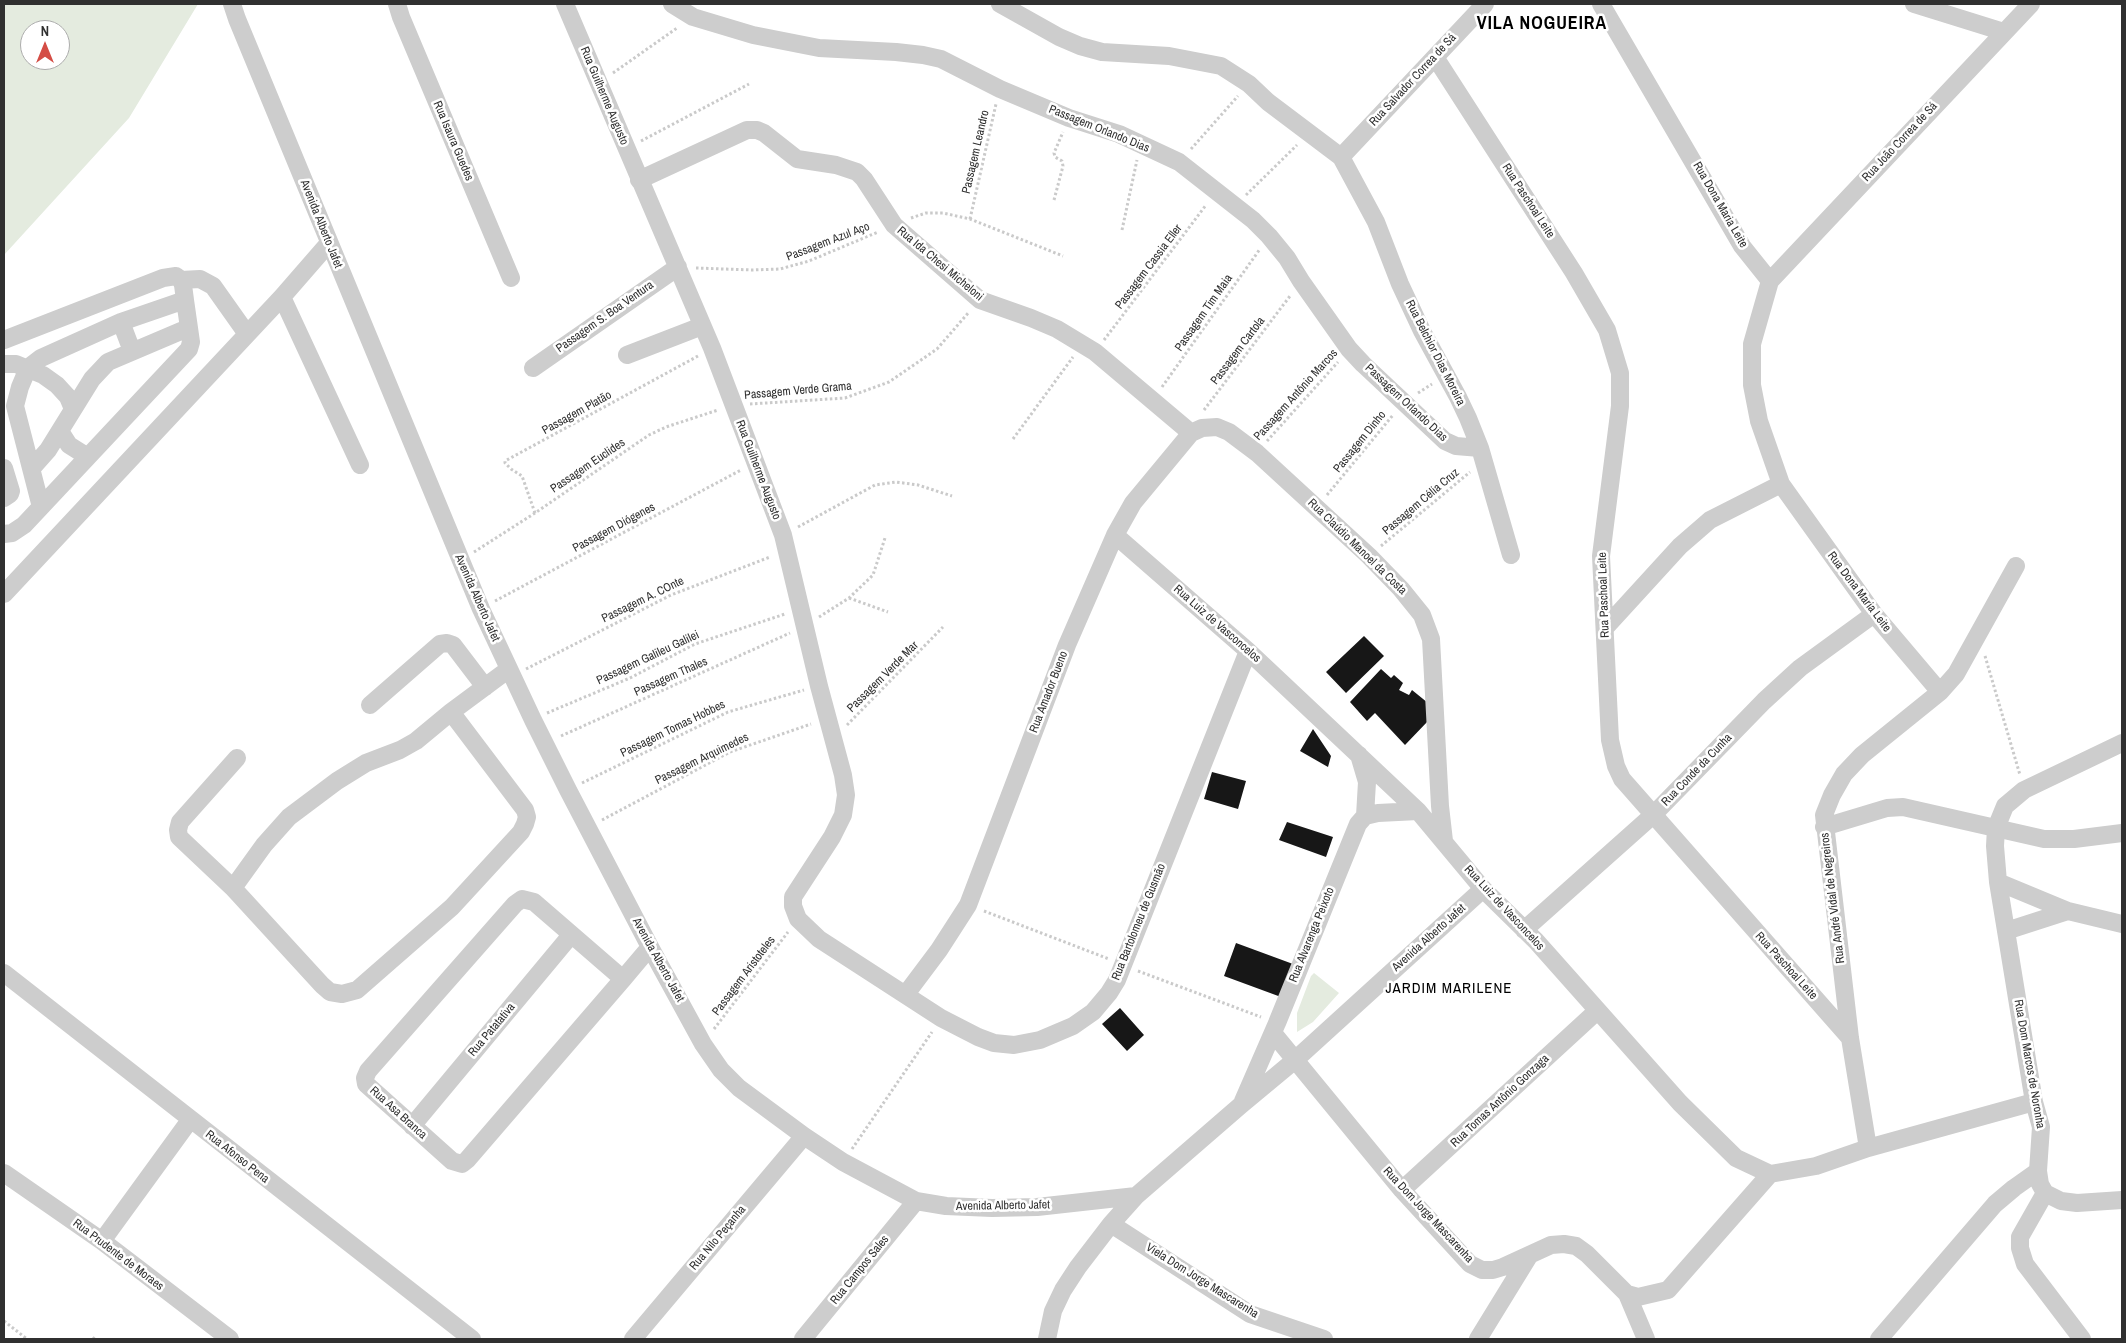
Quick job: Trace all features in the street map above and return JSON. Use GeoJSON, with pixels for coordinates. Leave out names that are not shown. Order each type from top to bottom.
{"type":"FeatureCollection","features":[{"type":"Feature","properties":{"kind":"street","name":"Avenida Alberto Jafet"},"geometry":{"type":"LineString","coordinates":[[232,4],[481,608],[544,743],[650,947],[704,1044],[721,1070],[739,1088],[804,1136],[843,1162],[916,1201],[946,1206],[1037,1207],[1136,1196],[1295,1060],[1483,889]]}},
{"type":"Feature","properties":{"kind":"street","name":"Rua Isaura Guedes"},"geometry":{"type":"LineString","coordinates":[[397,4],[511,278]]}},
{"type":"Feature","properties":{"kind":"street","name":"Rua Guilherme Augusto"},"geometry":{"type":"LineString","coordinates":[[565,4],[712,348],[785,543],[819,686],[834,738],[846,795],[844,809],[832,837],[796,891],[793,906],[798,919]]}},
{"type":"Feature","properties":{"kind":"street","name":"Passagem Orlando Dias"},"geometry":{"type":"LineString","coordinates":[[672,4],[693,17],[753,35],[819,48],[923,55],[941,59],[1000,89],[1069,118],[1098,126],[1178,162],[1235,206],[1269,236],[1287,258],[1349,349],[1363,364],[1405,401],[1445,441],[1482,454]]}},
{"type":"Feature","properties":{"kind":"street"},"geometry":{"type":"LineString","coordinates":[[1000,4],[1058,37],[1080,46],[1102,52],[1169,56],[1221,66],[1249,84],[1268,102],[1341,157]]}},
{"type":"Feature","properties":{"kind":"street","name":"Rua Salvador Correa de Sá"},"geometry":{"type":"LineString","coordinates":[[1341,157],[1485,4]]}},
{"type":"Feature","properties":{"kind":"street","name":"Rua Dona Maria Leite"},"geometry":{"type":"LineString","coordinates":[[1601,4],[1742,246],[1770,281],[1752,344],[1752,386],[1759,421],[1781,484],[1874,614],[1940,692]]}},
{"type":"Feature","properties":{"kind":"street"},"geometry":{"type":"LineString","coordinates":[[1914,4],[2004,32]]}},
{"type":"Feature","properties":{"kind":"street","name":"Rua João Correa de Sá"},"geometry":{"type":"LineString","coordinates":[[1770,281],[2031,4]]}},
{"type":"Feature","properties":{"kind":"street","name":"Rua Paschoal Leite"},"geometry":{"type":"LineString","coordinates":[[1435,57],[1574,273],[1607,330],[1620,373],[1620,406],[1601,556],[1610,740],[1616,766],[1622,779],[1850,1038]]}},
{"type":"Feature","properties":{"kind":"street","name":"Rua Ida Chesi Micheloni"},"geometry":{"type":"LineString","coordinates":[[639,180],[747,130],[757,130],[798,159],[836,165],[857,172],[894,225],[980,300],[1057,329],[1088,348],[1153,400],[1189,432]]}},
{"type":"Feature","properties":{"kind":"street","name":"Rua Belchior Dias Moreira"},"geometry":{"type":"LineString","coordinates":[[1341,157],[1376,222],[1400,284],[1458,397],[1482,454],[1511,555]]}},
{"type":"Feature","properties":{"kind":"street"},"geometry":{"type":"LineString","coordinates":[[4,594],[282,297],[329,242]]}},
{"type":"Feature","properties":{"kind":"street","name":"Passagem S. Boa Ventura"},"geometry":{"type":"LineString","coordinates":[[533,368],[678,267]]}},
{"type":"Feature","properties":{"kind":"street"},"geometry":{"type":"LineString","coordinates":[[4,341],[170,276],[181,280],[200,280],[213,286],[247,334]]}},
{"type":"Feature","properties":{"kind":"street"},"geometry":{"type":"LineString","coordinates":[[4,534],[12,533],[24,525],[189,349],[191,342],[181,280]]}},
{"type":"Feature","properties":{"kind":"street"},"geometry":{"type":"LineString","coordinates":[[282,297],[360,465]]}},
{"type":"Feature","properties":{"kind":"street"},"geometry":{"type":"LineString","coordinates":[[41,507],[32,468],[10,405],[28,368],[41,358],[121,322],[185,300]]}},
{"type":"Feature","properties":{"kind":"street"},"geometry":{"type":"LineString","coordinates":[[121,322],[132,351]]}},
{"type":"Feature","properties":{"kind":"street"},"geometry":{"type":"LineString","coordinates":[[628,356],[702,326]]}},
{"type":"Feature","properties":{"kind":"street"},"geometry":{"type":"LineString","coordinates":[[32,468],[48,450],[99,370],[108,362],[188,328]]}},
{"type":"Feature","properties":{"kind":"street"},"geometry":{"type":"LineString","coordinates":[[4,364],[16,364],[28,368],[57,385],[68,397],[73,410]]}},
{"type":"Feature","properties":{"kind":"street","name":"Rua Claúdio Manoel da Costa"},"geometry":{"type":"LineString","coordinates":[[1189,432],[1210,426],[1228,432],[1257,453],[1318,507],[1369,556],[1401,589],[1422,615],[1432,639],[1440,806],[1444,841]]}},
{"type":"Feature","properties":{"kind":"street"},"geometry":{"type":"LineString","coordinates":[[60,431],[69,445],[88,457]]}},
{"type":"Feature","properties":{"kind":"street","name":"Rua Amador Bueno"},"geometry":{"type":"LineString","coordinates":[[906,994],[939,950],[968,905],[1067,646],[1115,535],[1133,502],[1189,432]]}},
{"type":"Feature","properties":{"kind":"street"},"geometry":{"type":"LineString","coordinates":[[4,468],[11,491],[4,498]]}},
{"type":"Feature","properties":{"kind":"street"},"geometry":{"type":"LineString","coordinates":[[1605,628],[1680,546],[1710,520],[1781,484]]}},
{"type":"Feature","properties":{"kind":"street","name":"Rua Luiz de Vasconcelos"},"geometry":{"type":"LineString","coordinates":[[1115,535],[1248,651],[1418,811],[1483,889],[1524,930],[1680,1103],[1736,1158],[1770,1174]]}},
{"type":"Feature","properties":{"kind":"street","name":"Rua André Vidal de Negreiros"},"geometry":{"type":"LineString","coordinates":[[1868,1148],[1850,1038],[1824,815],[1832,795],[1844,774],[1862,755],[1940,692],[1956,674],[2016,566]]}},
{"type":"Feature","properties":{"kind":"street","name":"Rua Conde da Cunha"},"geometry":{"type":"LineString","coordinates":[[1524,930],[1653,815],[1764,701],[1800,668],[1874,614]]}},
{"type":"Feature","properties":{"kind":"street"},"geometry":{"type":"LineString","coordinates":[[370,705],[440,644],[447,643],[453,646],[485,687]]}},
{"type":"Feature","properties":{"kind":"street","name":"Rua Bartolomeu de Gusmão"},"geometry":{"type":"LineString","coordinates":[[798,919],[819,939],[941,1018],[978,1037],[994,1043],[1014,1045],[1040,1040],[1073,1026],[1093,1012],[1117,980],[1248,651]]}},
{"type":"Feature","properties":{"kind":"street"},"geometry":{"type":"LineString","coordinates":[[234,888],[264,845],[289,817],[337,781],[366,763],[400,750],[416,741],[485,687],[511,672]]}},
{"type":"Feature","properties":{"kind":"street"},"geometry":{"type":"LineString","coordinates":[[237,758],[180,822],[179,837],[234,888],[330,992],[342,994],[357,990],[452,907],[521,832],[525,824],[527,817],[525,810],[451,712]]}},
{"type":"Feature","properties":{"kind":"street"},"geometry":{"type":"LineString","coordinates":[[1996,828],[2005,806],[2024,790],[2122,743]]}},
{"type":"Feature","properties":{"kind":"street"},"geometry":{"type":"LineString","coordinates":[[1359,755],[1367,782],[1365,816],[1388,811],[1418,811]]}},
{"type":"Feature","properties":{"kind":"street"},"geometry":{"type":"LineString","coordinates":[[1824,827],[1887,808],[1903,807],[2044,840],[2074,839],[2122,833]]}},
{"type":"Feature","properties":{"kind":"street","name":"Rua Alvarenga Peixoto"},"geometry":{"type":"LineString","coordinates":[[1241,1105],[1273,1033],[1354,831],[1365,816]]}},
{"type":"Feature","properties":{"kind":"street","name":"Rua Dom Marcos de Noronha"},"geometry":{"type":"LineString","coordinates":[[1996,828],[1995,846],[1998,882],[2034,1102],[2041,1127],[2038,1171]]}},
{"type":"Feature","properties":{"kind":"street"},"geometry":{"type":"LineString","coordinates":[[1998,882],[2068,911],[2122,924]]}},
{"type":"Feature","properties":{"kind":"street","name":"Rua Asa Branca"},"geometry":{"type":"LineString","coordinates":[[623,979],[534,902],[522,900],[516,904],[368,1071],[365,1078],[366,1084],[452,1161],[462,1164],[467,1160],[623,979],[650,947]]}},
{"type":"Feature","properties":{"kind":"street"},"geometry":{"type":"LineString","coordinates":[[2006,931],[2068,911]]}},
{"type":"Feature","properties":{"kind":"street","name":"Rua Patatativa"},"geometry":{"type":"LineString","coordinates":[[412,1126],[571,935]]}},
{"type":"Feature","properties":{"kind":"street","name":"Rua Afonso Pena"},"geometry":{"type":"LineString","coordinates":[[4,973],[472,1339]]}},
{"type":"Feature","properties":{"kind":"street","name":"Rua Tomas Antônio Gonzaga"},"geometry":{"type":"LineString","coordinates":[[1402,1190],[1597,1011]]}},
{"type":"Feature","properties":{"kind":"street","name":"Rua Dom Jorge Mascarenha"},"geometry":{"type":"LineString","coordinates":[[1273,1033],[1402,1190],[1470,1264],[1482,1270],[1493,1270],[1551,1245],[1576,1246],[1588,1254],[1627,1294]]}},
{"type":"Feature","properties":{"kind":"street"},"geometry":{"type":"LineString","coordinates":[[1627,1294],[1638,1297],[1668,1290],[1770,1174],[1816,1166],[1868,1148],[2034,1102]]}},
{"type":"Feature","properties":{"kind":"street"},"geometry":{"type":"LineString","coordinates":[[102,1241],[190,1120]]}},
{"type":"Feature","properties":{"kind":"street","name":"Rua Nilo Peçanha"},"geometry":{"type":"LineString","coordinates":[[633,1339],[804,1136]]}},
{"type":"Feature","properties":{"kind":"street"},"geometry":{"type":"LineString","coordinates":[[1878,1339],[1995,1204],[2038,1171],[2040,1184],[2045,1192],[2061,1201],[2077,1203],[2122,1200]]}},
{"type":"Feature","properties":{"kind":"street","name":"Rua Prudente de Moraes"},"geometry":{"type":"LineString","coordinates":[[4,1172],[102,1241],[229,1339]]}},
{"type":"Feature","properties":{"kind":"street"},"geometry":{"type":"LineString","coordinates":[[2045,1192],[2020,1237],[2020,1248],[2025,1264],[2082,1339]]}},
{"type":"Feature","properties":{"kind":"street"},"geometry":{"type":"LineString","coordinates":[[1047,1339],[1053,1311],[1063,1290],[1111,1224],[1136,1196]]}},
{"type":"Feature","properties":{"kind":"street","name":"Rua Campos Sales"},"geometry":{"type":"LineString","coordinates":[[803,1339],[916,1201]]}},
{"type":"Feature","properties":{"kind":"street","name":"Viela Dom Jorge Mascarenha"},"geometry":{"type":"LineString","coordinates":[[1111,1224],[1250,1314],[1324,1339]]}},
{"type":"Feature","properties":{"kind":"street"},"geometry":{"type":"LineString","coordinates":[[1478,1339],[1529,1255]]}},
{"type":"Feature","properties":{"kind":"street"},"geometry":{"type":"LineString","coordinates":[[1627,1294],[1646,1339]]}},
{"type":"Feature","properties":{"kind":"path"},"geometry":{"type":"LineString","coordinates":[[598,84],[693,17]]}},
{"type":"Feature","properties":{"kind":"path"},"geometry":{"type":"LineString","coordinates":[[627,148],[749,84]]}},
{"type":"Feature","properties":{"kind":"path"},"geometry":{"type":"LineString","coordinates":[[1178,162],[1249,84]]}},
{"type":"Feature","properties":{"kind":"path","name":"Passagem Leandro"},"geometry":{"type":"LineString","coordinates":[[970,219],[1000,89]]}},
{"type":"Feature","properties":{"kind":"path"},"geometry":{"type":"LineString","coordinates":[[1054,200],[1063,163],[1055,157],[1054,153],[1069,118]]}},
{"type":"Feature","properties":{"kind":"path"},"geometry":{"type":"LineString","coordinates":[[1235,206],[1309,132]]}},
{"type":"Feature","properties":{"kind":"path"},"geometry":{"type":"LineString","coordinates":[[1122,230],[1141,145]]}},
{"type":"Feature","properties":{"kind":"path","name":"Passagem Cassia Eller"},"geometry":{"type":"LineString","coordinates":[[1013,439],[1216,192]]}},
{"type":"Feature","properties":{"kind":"path","name":"Passagem Azul Aço"},"geometry":{"type":"LineString","coordinates":[[678,267],[752,270],[780,269],[809,261],[926,212],[943,213],[970,219],[1063,256]]}},
{"type":"Feature","properties":{"kind":"path","name":"Passagem Tim Maia"},"geometry":{"type":"LineString","coordinates":[[1153,400],[1269,236]]}},
{"type":"Feature","properties":{"kind":"path","name":"Passagem Cartola"},"geometry":{"type":"LineString","coordinates":[[1189,432],[1301,281]]}},
{"type":"Feature","properties":{"kind":"path","name":"Passagem Verde Grama"},"geometry":{"type":"LineString","coordinates":[[734,404],[845,398],[889,382],[937,349],[980,300]]}},
{"type":"Feature","properties":{"kind":"path","name":"Passagem Platão"},"geometry":{"type":"LineString","coordinates":[[535,513],[522,476],[511,469],[505,461],[712,348]]}},
{"type":"Feature","properties":{"kind":"path","name":"Passagem Antônio Marcos"},"geometry":{"type":"LineString","coordinates":[[1257,453],[1349,349]]}},
{"type":"Feature","properties":{"kind":"path","name":"Passagem Dinho"},"geometry":{"type":"LineString","coordinates":[[1318,507],[1405,401],[1446,376]]}},
{"type":"Feature","properties":{"kind":"path","name":"Passagem Euclides"},"geometry":{"type":"LineString","coordinates":[[461,560],[535,513],[649,435],[666,427],[734,404]]}},
{"type":"Feature","properties":{"kind":"path","name":"Passagem Célia Cruz"},"geometry":{"type":"LineString","coordinates":[[1369,556],[1482,454]]}},
{"type":"Feature","properties":{"kind":"path","name":"Passagem Diógenes"},"geometry":{"type":"LineString","coordinates":[[481,608],[755,462]]}},
{"type":"Feature","properties":{"kind":"path","name":"Passagem A. COnte"},"geometry":{"type":"LineString","coordinates":[[511,672],[671,595],[785,543],[875,486],[896,482],[918,484],[952,496]]}},
{"type":"Feature","properties":{"kind":"path"},"geometry":{"type":"LineString","coordinates":[[803,617],[849,598],[873,575],[885,538]]}},
{"type":"Feature","properties":{"kind":"path"},"geometry":{"type":"LineString","coordinates":[[849,598],[888,612]]}},
{"type":"Feature","properties":{"kind":"path","name":"Passagem Galileu Galilei"},"geometry":{"type":"LineString","coordinates":[[533,720],[570,702],[630,678],[695,644],[803,617]]}},
{"type":"Feature","properties":{"kind":"path","name":"Passagem Thales"},"geometry":{"type":"LineString","coordinates":[[544,743],[803,617]]}},
{"type":"Feature","properties":{"kind":"path","name":"Passagem Verde Mar"},"geometry":{"type":"LineString","coordinates":[[834,738],[943,628]]}},
{"type":"Feature","properties":{"kind":"path"},"geometry":{"type":"LineString","coordinates":[[1973,642],[1987,660],[2024,790]]}},
{"type":"Feature","properties":{"kind":"path","name":"Passagem Tomas Hobbes"},"geometry":{"type":"LineString","coordinates":[[568,790],[728,712],[819,686]]}},
{"type":"Feature","properties":{"kind":"path","name":"Passagem Arquimedes"},"geometry":{"type":"LineString","coordinates":[[588,828],[730,752],[828,718]]}},
{"type":"Feature","properties":{"kind":"path","name":"Passagem Aristoteles"},"geometry":{"type":"LineString","coordinates":[[704,1044],[798,919]]}},
{"type":"Feature","properties":{"kind":"path"},"geometry":{"type":"LineString","coordinates":[[843,1162],[941,1018]]}},
{"type":"Feature","properties":{"kind":"path"},"geometry":{"type":"LineString","coordinates":[[4,1321],[27,1339]]}},
{"type":"Feature","properties":{"kind":"shaded area"},"geometry":{"type":"Polygon","coordinates":[[[4,4],[198,4],[129,118],[4,255],[4,4]]]}},
{"type":"Feature","properties":{"kind":"shaded area"},"geometry":{"type":"Polygon","coordinates":[[[1314,973],[1339,993],[1313,1022],[1297,1032],[1297,1013],[1311,976],[1314,973]]]}},
{"type":"Feature","properties":{"kind":"building"},"geometry":{"type":"Polygon","coordinates":[[[1364,636],[1384,656],[1346,693],[1326,672],[1364,636]]]}},
{"type":"Feature","properties":{"kind":"building"},"geometry":{"type":"Polygon","coordinates":[[[1381,669],[1391,678],[1394,675],[1403,683],[1399,690],[1409,695],[1412,690],[1428,703],[1428,721],[1405,745],[1375,713],[1367,721],[1350,702],[1381,669]]]}},
{"type":"Feature","properties":{"kind":"building"},"geometry":{"type":"Polygon","coordinates":[[[1313,729],[1331,756],[1328,767],[1300,751],[1313,729]]]}},
{"type":"Feature","properties":{"kind":"building"},"geometry":{"type":"Polygon","coordinates":[[[1212,772],[1246,781],[1238,809],[1204,799],[1212,772]]]}},
{"type":"Feature","properties":{"kind":"building"},"geometry":{"type":"Polygon","coordinates":[[[1287,822],[1333,837],[1326,857],[1279,840],[1287,822]]]}},
{"type":"Feature","properties":{"kind":"building"},"geometry":{"type":"Polygon","coordinates":[[[1236,943],[1293,964],[1281,997],[1224,976],[1236,943]]]}},
{"type":"Feature","properties":{"kind":"building"},"geometry":{"type":"Polygon","coordinates":[[[1120,1008],[1144,1035],[1127,1051],[1102,1024],[1120,1008]]]}},
{"type":"Feature","properties":{"kind":"district","name":"VILA NOGUEIRA"},"geometry":{"type":"Point","coordinates":[1542,24]}},
{"type":"Feature","properties":{"kind":"district","name":"JARDIM MARILENE"},"geometry":{"type":"Point","coordinates":[1449,989]}}]}
